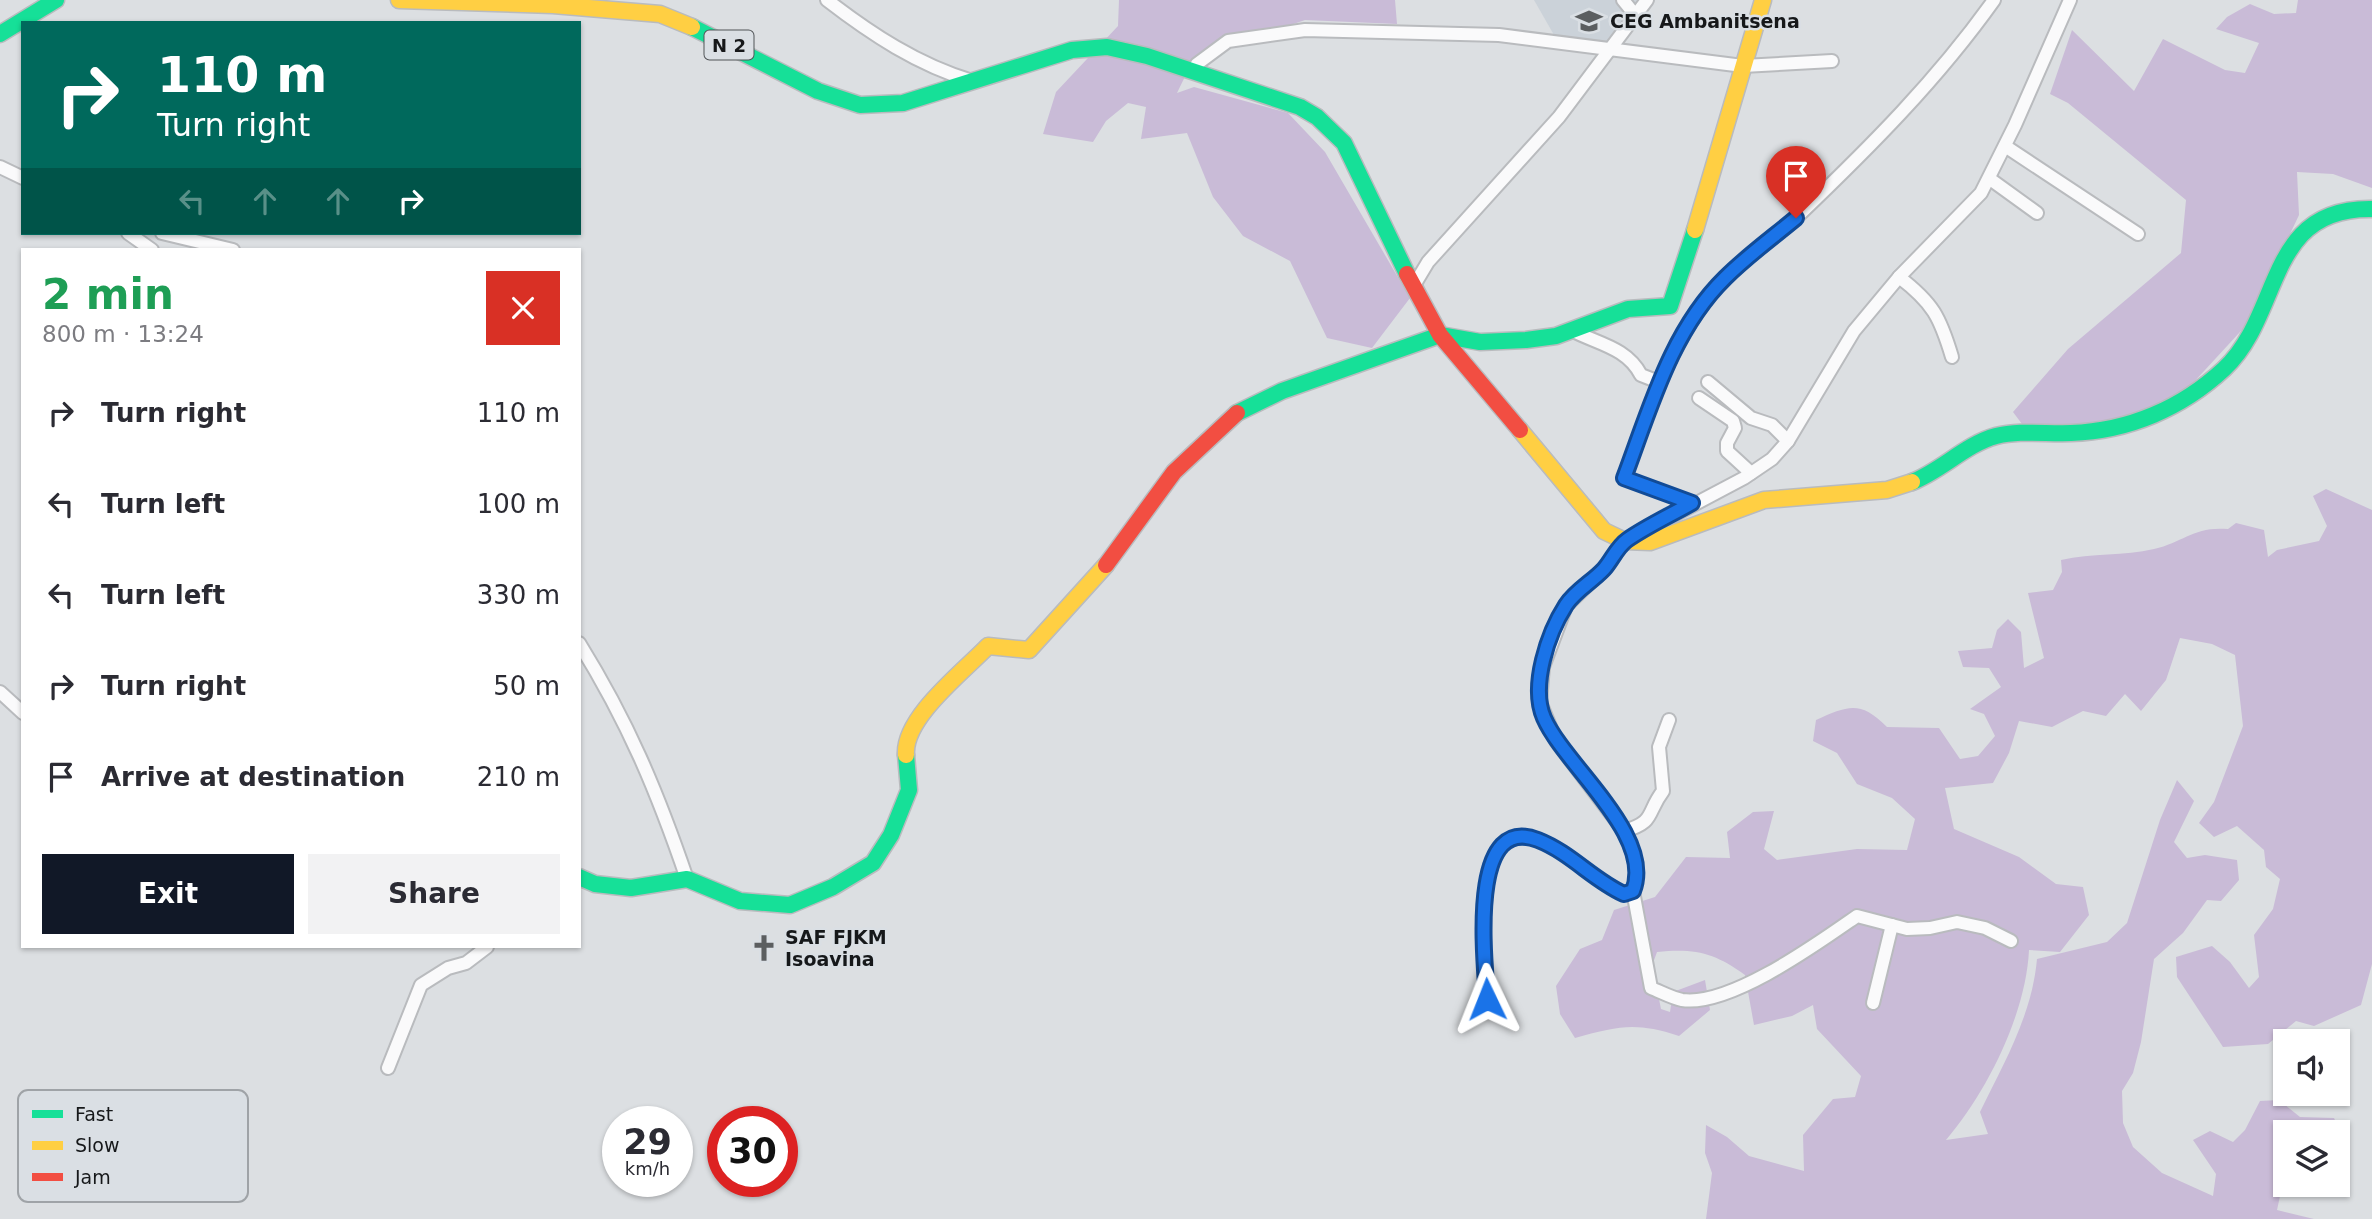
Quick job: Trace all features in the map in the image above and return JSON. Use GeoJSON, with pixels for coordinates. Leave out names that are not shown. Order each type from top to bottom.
{"type":"FeatureCollection","features":[{"type":"Feature","properties":{"kind":"main road"},"geometry":{"type":"LineString","coordinates":[[21,21],[56,0]]}},
{"type":"Feature","properties":{"kind":"main road","name":"N 2"},"geometry":{"type":"LineString","coordinates":[[399,0],[634,9],[660,14],[691,26],[818,91],[860,105],[903,103],[1072,50],[1093,47],[1126,50],[1300,107],[1317,117],[1344,143],[1413,286],[1440,335],[1578,503],[1604,531],[1625,541]]}},
{"type":"Feature","properties":{"kind":"main road"},"geometry":{"type":"LineString","coordinates":[[581,878],[595,884],[631,888],[687,878],[740,901],[790,905],[833,887],[873,863],[891,835],[909,790],[905,741],[913,724],[988,646],[1029,650],[1104,567],[1174,472],[1237,413],[1282,391],[1440,335],[1492,341],[1526,340],[1573,331],[1628,309],[1671,306],[1715,168],[1763,0]]}},
{"type":"Feature","properties":{"kind":"main road"},"geometry":{"type":"LineString","coordinates":[[0,34],[21,21]]}},
{"type":"Feature","properties":{"kind":"main road"},"geometry":{"type":"LineString","coordinates":[[1625,541],[1650,542],[1764,500],[1887,490],[1916,481],[1992,437],[2005,434],[2090,432],[2170,408],[2204,385],[2247,342],[2274,277],[2290,249],[2310,225],[2328,213],[2357,207],[2372,209]]}},
{"type":"Feature","properties":{"kind":"street"},"geometry":{"type":"LineString","coordinates":[[827,0],[866,30],[905,53],[972,81]]}},
{"type":"Feature","properties":{"kind":"street"},"geometry":{"type":"LineString","coordinates":[[1623,0],[1636,16]]}},
{"type":"Feature","properties":{"kind":"street"},"geometry":{"type":"LineString","coordinates":[[1413,286],[1428,262],[1559,117],[1647,0]]}},
{"type":"Feature","properties":{"kind":"street"},"geometry":{"type":"LineString","coordinates":[[1692,503],[1624,478],[1659,382],[1686,329],[1715,290],[1796,218],[1913,103],[1994,0]]}},
{"type":"Feature","properties":{"kind":"street"},"geometry":{"type":"LineString","coordinates":[[2011,941],[1985,928],[1956,922],[1930,928],[1907,929],[1857,916],[1811,948],[1726,995],[1682,1000],[1651,988],[1633,891],[1636,861],[1624,831],[1556,741],[1543,716],[1539,687],[1553,635],[1566,606],[1604,569],[1625,541],[1772,459],[1788,441],[1854,331],[1899,277],[1972,206],[1990,179],[2070,0]]}},
{"type":"Feature","properties":{"kind":"street"},"geometry":{"type":"LineString","coordinates":[[1193,71],[1197,64],[1228,41],[1305,30],[1499,35],[1742,66],[1832,61]]}},
{"type":"Feature","properties":{"kind":"street"},"geometry":{"type":"LineString","coordinates":[[2005,146],[2138,234]]}},
{"type":"Feature","properties":{"kind":"street"},"geometry":{"type":"LineString","coordinates":[[0,167],[21,177]]}},
{"type":"Feature","properties":{"kind":"street"},"geometry":{"type":"LineString","coordinates":[[1990,179],[2037,213]]}},
{"type":"Feature","properties":{"kind":"street"},"geometry":{"type":"LineString","coordinates":[[131,235],[149,248]]}},
{"type":"Feature","properties":{"kind":"street"},"geometry":{"type":"LineString","coordinates":[[170,235],[225,248]]}},
{"type":"Feature","properties":{"kind":"street"},"geometry":{"type":"LineString","coordinates":[[1899,277],[1926,298],[1934,310],[1952,357]]}},
{"type":"Feature","properties":{"kind":"street"},"geometry":{"type":"LineString","coordinates":[[1573,331],[1616,348],[1634,361],[1641,375],[1659,382]]}},
{"type":"Feature","properties":{"kind":"street"},"geometry":{"type":"LineString","coordinates":[[1708,382],[1751,418],[1772,425],[1788,441]]}},
{"type":"Feature","properties":{"kind":"street"},"geometry":{"type":"LineString","coordinates":[[1699,398],[1733,421],[1735,428],[1727,443],[1727,451],[1751,473]]}},
{"type":"Feature","properties":{"kind":"street"},"geometry":{"type":"LineString","coordinates":[[581,646],[613,698],[641,754],[687,878]]}},
{"type":"Feature","properties":{"kind":"street"},"geometry":{"type":"LineString","coordinates":[[0,692],[21,711]]}},
{"type":"Feature","properties":{"kind":"street"},"geometry":{"type":"LineString","coordinates":[[1624,831],[1640,827],[1650,819],[1663,791],[1658,747],[1669,720]]}},
{"type":"Feature","properties":{"kind":"street"},"geometry":{"type":"LineString","coordinates":[[1487,999],[1484,931],[1487,875],[1495,853],[1504,842],[1518,836],[1535,839],[1564,852],[1612,889],[1624,894],[1633,891]]}},
{"type":"Feature","properties":{"kind":"street"},"geometry":{"type":"LineString","coordinates":[[1873,1003],[1892,925]]}},
{"type":"Feature","properties":{"kind":"street"},"geometry":{"type":"LineString","coordinates":[[388,1068],[421,985],[448,968],[466,963],[486,948]]}},
{"type":"Feature","properties":{"kind":"shaded area"},"geometry":{"type":"Polygon","coordinates":[[[1119,0],[1395,0],[1397,24],[1305,20],[1194,58],[1177,93],[1194,87],[1288,113],[1325,152],[1410,298],[1372,348],[1327,338],[1290,261],[1243,236],[1213,197],[1187,133],[1141,139],[1146,107],[1128,103],[1106,121],[1093,142],[1043,134],[1056,92],[1118,26],[1119,0]]]}},
{"type":"Feature","properties":{"kind":"shaded area","name":"CEG Ambanitsena"},"geometry":{"type":"Polygon","coordinates":[[[1534,0],[1648,0],[1613,48],[1558,42],[1534,0]]]}},
{"type":"Feature","properties":{"kind":"shaded area"},"geometry":{"type":"Polygon","coordinates":[[[2298,0],[2372,0],[2372,188],[2333,174],[2297,172],[2299,215],[2281,253],[2263,307],[2170,408],[2126,423],[2028,432],[2013,412],[2068,349],[2181,253],[2186,200],[2068,103],[2050,94],[2072,30],[2134,91],[2163,39],[2225,70],[2245,73],[2259,43],[2216,29],[2227,17],[2250,4],[2274,14],[2296,13],[2298,0]]]}},
{"type":"Feature","properties":{"kind":"shaded area"},"geometry":{"type":"Polygon","coordinates":[[[2326,489],[2372,510],[2372,964],[2361,1005],[2314,1026],[2296,1021],[2286,1029],[2273,1029],[2273,1040],[2268,1044],[2223,1047],[2177,977],[2176,957],[2212,946],[2230,962],[2249,988],[2259,977],[2254,935],[2273,909],[2280,879],[2266,867],[2264,850],[2237,826],[2214,837],[2199,823],[2214,802],[2243,726],[2235,655],[2212,644],[2180,638],[2166,680],[2141,711],[2125,694],[2106,716],[2083,711],[2052,727],[2019,721],[2009,753],[1993,783],[1945,788],[1954,829],[2019,857],[2056,884],[2083,887],[2089,915],[2060,952],[2029,950],[2021,1000],[2002,1051],[1976,1099],[1946,1140],[1988,1134],[1980,1112],[2023,1019],[2037,959],[2107,942],[2127,923],[2160,820],[2177,780],[2194,801],[2174,842],[2187,858],[2205,855],[2237,860],[2239,880],[2221,901],[2207,900],[2183,933],[2154,959],[2141,1042],[2133,1073],[2122,1091],[2123,1123],[2133,1147],[2162,1173],[2213,1196],[2216,1174],[2193,1140],[2210,1131],[2233,1142],[2245,1130],[2260,1101],[2273,1100],[2273,1106],[2286,1106],[2300,1117],[2334,1118],[2335,1120],[2273,1120],[2273,1197],[2280,1197],[2277,1210],[2314,1219],[1706,1219],[1712,1173],[1705,1153],[1706,1125],[1727,1137],[1749,1156],[1804,1171],[1803,1135],[1833,1099],[1855,1097],[1861,1076],[1817,1029],[1813,1005],[1792,1016],[1754,1025],[1745,975],[1714,957],[1694,952],[1657,952],[1649,974],[1657,989],[1661,1009],[1670,1012],[1673,992],[1705,980],[1710,1010],[1679,1036],[1651,1029],[1627,1027],[1575,1038],[1560,1014],[1556,986],[1580,949],[1602,940],[1614,910],[1655,897],[1686,857],[1730,858],[1727,832],[1753,812],[1774,811],[1764,849],[1777,860],[1857,849],[1907,850],[1915,819],[1892,798],[1857,784],[1837,753],[1813,741],[1816,720],[1845,709],[1861,709],[1878,718],[1887,727],[1939,728],[1960,759],[1978,756],[1995,736],[1984,714],[1970,709],[2001,687],[1989,668],[1963,667],[1958,651],[1992,648],[1997,630],[2008,619],[2021,632],[2024,668],[2044,658],[2028,593],[2053,590],[2062,572],[2061,560],[2154,549],[2198,532],[2228,529],[2236,523],[2264,530],[2268,557],[2277,550],[2319,541],[2327,526],[2313,496],[2326,489]]]}},
{"type":"Feature","properties":{"kind":"traffic: fast"},"geometry":{"type":"LineString","coordinates":[[21,21],[56,0]]}},
{"type":"Feature","properties":{"kind":"traffic: fast"},"geometry":{"type":"LineString","coordinates":[[0,34],[21,21]]}},
{"type":"Feature","properties":{"kind":"traffic: fast"},"geometry":{"type":"LineString","coordinates":[[692,27],[818,91],[860,105],[903,103],[1072,50],[1107,47],[1147,56],[1300,107],[1317,117],[1344,143],[1407,274]]}},
{"type":"Feature","properties":{"kind":"traffic: fast"},"geometry":{"type":"LineString","coordinates":[[1912,482],[1974,445],[1996,436],[2071,433],[2113,428],[2154,415],[2191,395],[2224,369],[2243,346],[2280,268],[2294,244],[2312,225],[2337,213],[2372,209]]}},
{"type":"Feature","properties":{"kind":"traffic: fast"},"geometry":{"type":"LineString","coordinates":[[1237,413],[1282,391],[1440,335],[1480,342],[1526,340],[1556,336],[1628,309],[1670,306],[1695,230]]}},
{"type":"Feature","properties":{"kind":"traffic: fast"},"geometry":{"type":"LineString","coordinates":[[581,878],[595,884],[631,888],[687,879],[740,901],[790,905],[833,887],[873,863],[891,835],[909,790],[906,755]]}},
{"type":"Feature","properties":{"kind":"traffic: slow"},"geometry":{"type":"LineString","coordinates":[[399,0],[553,5],[660,14],[692,27]]}},
{"type":"Feature","properties":{"kind":"traffic: slow"},"geometry":{"type":"LineString","coordinates":[[1695,230],[1763,0]]}},
{"type":"Feature","properties":{"kind":"traffic: slow"},"geometry":{"type":"LineString","coordinates":[[1520,430],[1604,531],[1625,541],[1650,542],[1764,500],[1887,490],[1912,482]]}},
{"type":"Feature","properties":{"kind":"traffic: slow"},"geometry":{"type":"LineString","coordinates":[[906,755],[914,726],[950,682],[988,646],[1029,650],[1106,565]]}},
{"type":"Feature","properties":{"kind":"traffic: jam"},"geometry":{"type":"LineString","coordinates":[[1407,274],[1440,335],[1520,430]]}},
{"type":"Feature","properties":{"kind":"traffic: jam"},"geometry":{"type":"LineString","coordinates":[[1106,565],[1174,472],[1237,413]]}},
{"type":"Feature","properties":{"kind":"place","name":"CEG Ambanitsena"},"geometry":{"type":"Point","coordinates":[1589,21]}},
{"type":"Feature","properties":{"kind":"place","name":"SAF FJKM Isoavina"},"geometry":{"type":"Point","coordinates":[764,948]}},
{"type":"Feature","properties":{"kind":"route"},"geometry":{"type":"LineString","coordinates":[[1487,999],[1484,931],[1487,875],[1495,853],[1504,842],[1518,836],[1535,839],[1564,852],[1612,889],[1624,894],[1633,891],[1636,861],[1624,831],[1598,792],[1556,741],[1543,716],[1539,702],[1543,667],[1566,606],[1580,589],[1604,569],[1625,541],[1692,503],[1624,478],[1659,382],[1686,329],[1715,290],[1726,277],[1796,218]]}}]}
